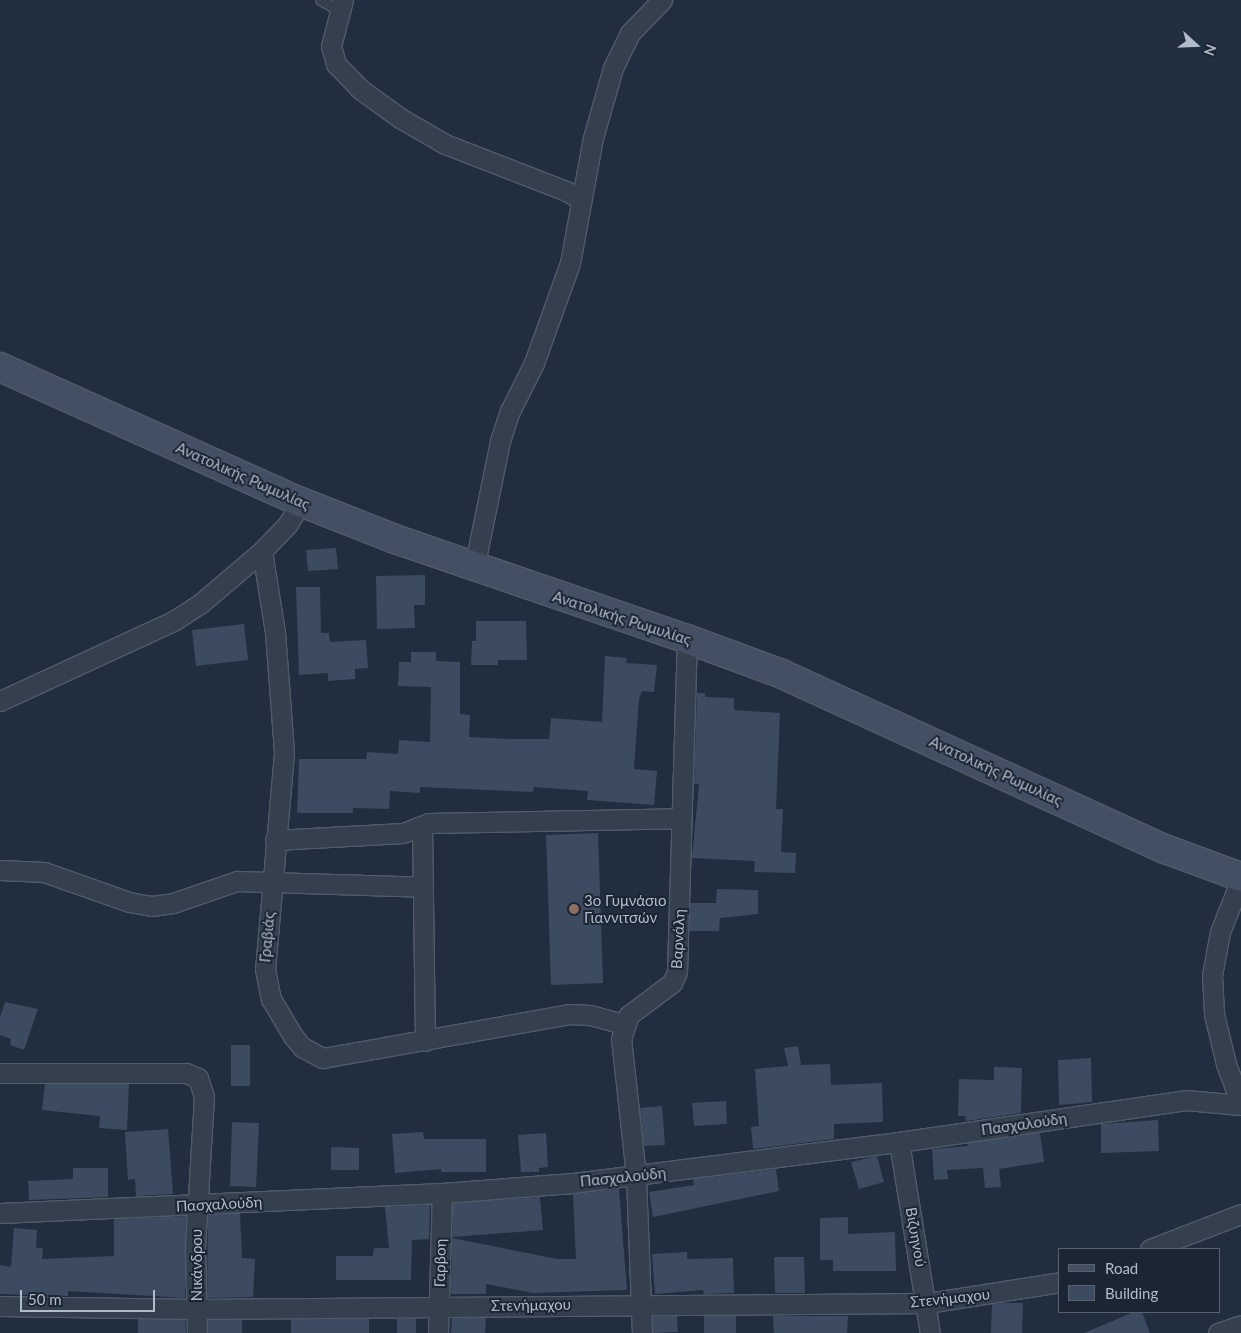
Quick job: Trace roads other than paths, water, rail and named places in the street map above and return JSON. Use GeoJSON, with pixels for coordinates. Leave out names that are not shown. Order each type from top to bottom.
{"type":"FeatureCollection","features":[{"type":"Feature","properties":{"kind":"street"},"geometry":{"type":"LineString","coordinates":[[474,568],[500,441],[566,279],[593,138],[613,68],[630,33],[662,0]]}},
{"type":"Feature","properties":{"kind":"street"},"geometry":{"type":"LineString","coordinates":[[342,5],[331,46],[336,64],[360,89],[400,118],[445,144],[566,191],[582,200]]}},
{"type":"Feature","properties":{"kind":"street","name":"Ανατολικής Ρωμυλίας"},"geometry":{"type":"LineString","coordinates":[[0,367],[301,502],[474,568],[687,639],[782,674],[1165,849],[1241,878]]}},
{"type":"Feature","properties":{"kind":"street"},"geometry":{"type":"LineString","coordinates":[[0,701],[175,620],[201,603],[262,551],[288,524],[301,502]]}},
{"type":"Feature","properties":{"kind":"street","name":"Γραβιάς"},"geometry":{"type":"LineString","coordinates":[[262,551],[275,632],[283,724],[283,778],[275,840],[266,984],[271,999],[302,1048],[324,1058],[339,1057],[569,1014],[590,1015],[624,1024]]}},
{"type":"Feature","properties":{"kind":"street","name":"Βαρνάλη"},"geometry":{"type":"LineString","coordinates":[[624,1024],[629,1015],[675,978],[687,639]]}},
{"type":"Feature","properties":{"kind":"street"},"geometry":{"type":"LineString","coordinates":[[275,840],[403,833],[422,826],[474,822],[681,818]]}},
{"type":"Feature","properties":{"kind":"street"},"geometry":{"type":"LineString","coordinates":[[422,826],[425,1040]]}},
{"type":"Feature","properties":{"kind":"street"},"geometry":{"type":"LineString","coordinates":[[0,870],[44,872],[143,905],[173,903],[227,882],[423,887]]}},
{"type":"Feature","properties":{"kind":"street"},"geometry":{"type":"LineString","coordinates":[[1241,878],[1220,932],[1212,975],[1214,1014],[1226,1064],[1241,1105]]}},
{"type":"Feature","properties":{"kind":"street"},"geometry":{"type":"LineString","coordinates":[[624,1024],[621,1038],[636,1176],[642,1333]]}},
{"type":"Feature","properties":{"kind":"street","name":"Νικάνδρου"},"geometry":{"type":"LineString","coordinates":[[0,1074],[186,1073],[198,1078],[204,1096],[198,1206],[197,1333]]}},
{"type":"Feature","properties":{"kind":"street","name":"Πασχαλούδη"},"geometry":{"type":"LineString","coordinates":[[0,1213],[198,1206],[442,1193],[636,1176],[900,1142],[1186,1100],[1241,1105]]}},
{"type":"Feature","properties":{"kind":"street","name":"Βιζυηνού"},"geometry":{"type":"LineString","coordinates":[[900,1142],[928,1303],[930,1333]]}},
{"type":"Feature","properties":{"kind":"street","name":"Γαρβοη"},"geometry":{"type":"LineString","coordinates":[[438,1333],[442,1193]]}},
{"type":"Feature","properties":{"kind":"street"},"geometry":{"type":"LineString","coordinates":[[1153,1248],[1241,1214]]}},
{"type":"Feature","properties":{"kind":"street","name":"Στενήμαχου"},"geometry":{"type":"LineString","coordinates":[[0,1306],[197,1309],[928,1303],[1058,1282]]}},
{"type":"Feature","properties":{"kind":"street"},"geometry":{"type":"LineString","coordinates":[[1218,1333],[1241,1325]]}},
{"type":"Feature","properties":{"kind":"lane"},"geometry":{"type":"LineString","coordinates":[[321,0],[342,5]]}},
{"type":"Feature","properties":{"kind":"place","name":"3ο Γυμνάσιο Γιαννιτσών"},"geometry":{"type":"Point","coordinates":[574,909]}}]}
